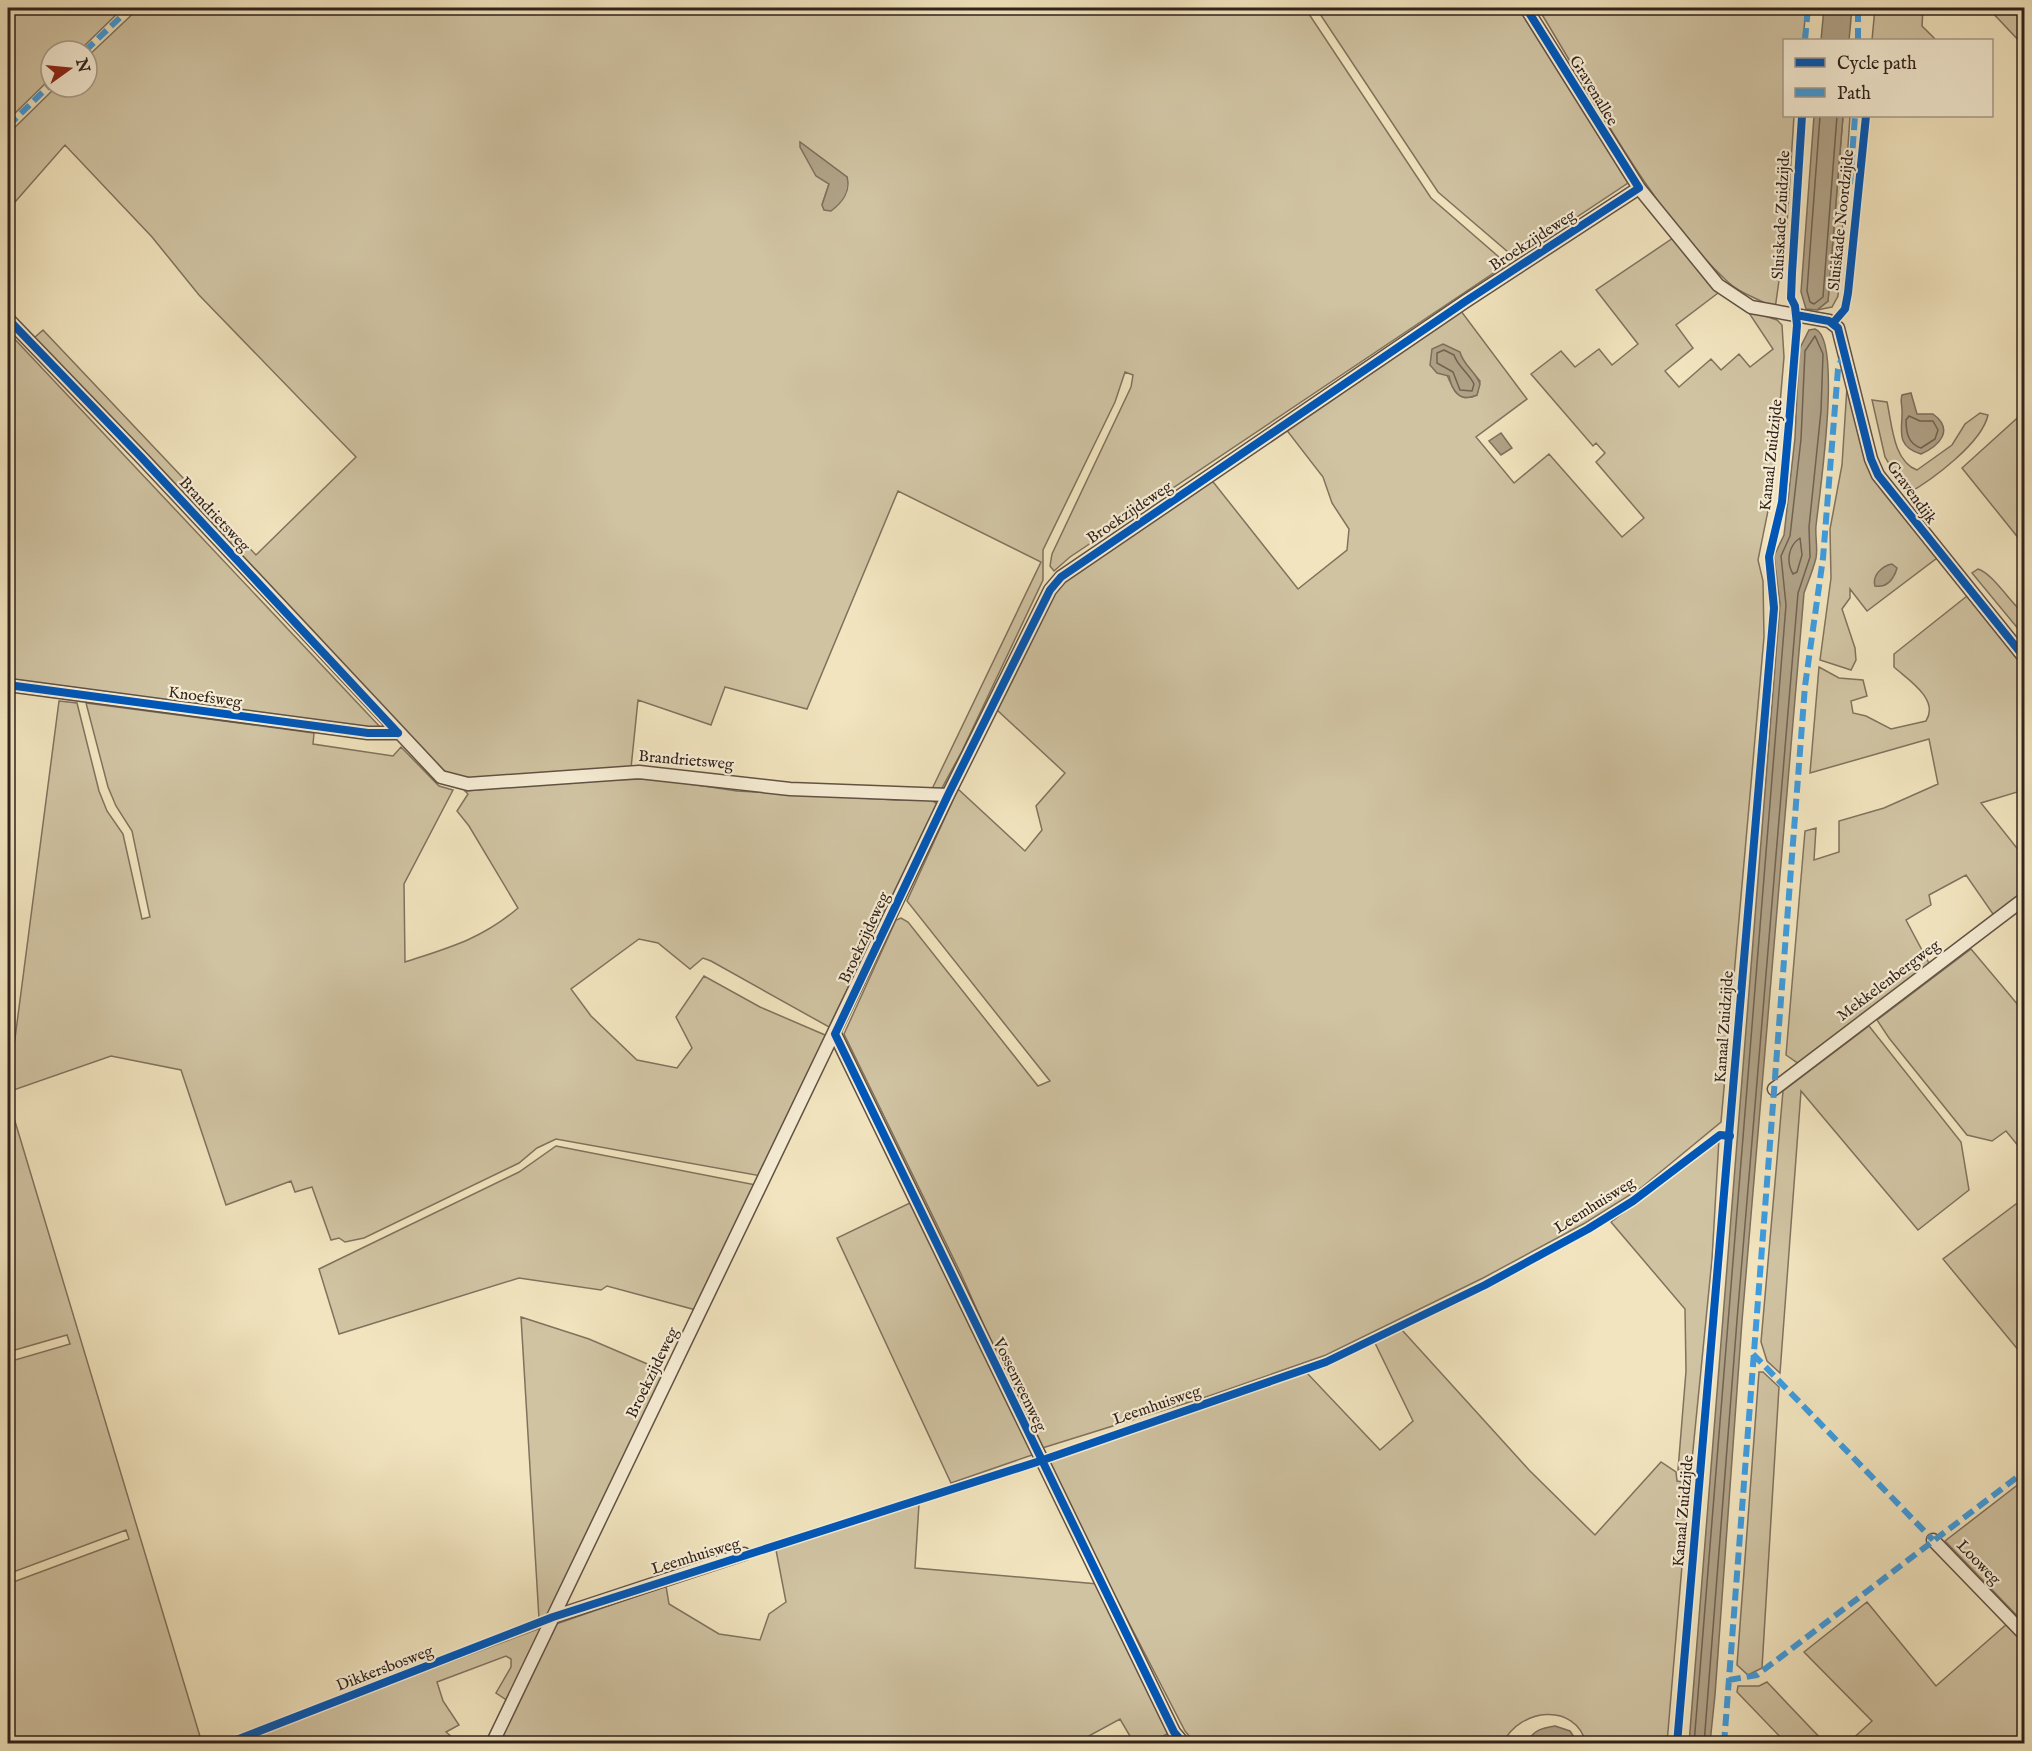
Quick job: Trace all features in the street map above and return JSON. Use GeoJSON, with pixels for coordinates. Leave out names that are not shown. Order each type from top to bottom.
{"type":"FeatureCollection","features":[{"type":"Feature","properties":{"kind":"street","name":"Gravenallee"},"geometry":{"type":"LineString","coordinates":[[1526,8],[1639,188]]}},
{"type":"Feature","properties":{"kind":"street","name":"Gravendijk"},"geometry":{"type":"LineString","coordinates":[[1639,188],[1729,295],[1751,307],[1829,321],[1838,328],[1871,459],[1878,475],[2025,657]]}},
{"type":"Feature","properties":{"kind":"street","name":"Broekzijdeweg"},"geometry":{"type":"LineString","coordinates":[[492,1743],[948,795],[1050,590],[1060,577],[1466,301],[1639,188]]}},
{"type":"Feature","properties":{"kind":"street","name":"Brandrietsweg"},"geometry":{"type":"LineString","coordinates":[[8,319],[141,457],[441,777],[468,784],[639,772],[790,789],[948,795]]}},
{"type":"Feature","properties":{"kind":"street","name":"Knoefsweg"},"geometry":{"type":"LineString","coordinates":[[8,685],[368,733],[399,733]]}},
{"type":"Feature","properties":{"kind":"street","name":"Mekkelenbergweg"},"geometry":{"type":"LineString","coordinates":[[1774,1089],[2025,899]]}},
{"type":"Feature","properties":{"kind":"street","name":"Vossenveenweg"},"geometry":{"type":"LineString","coordinates":[[835,1034],[1174,1732],[1184,1743]]}},
{"type":"Feature","properties":{"kind":"street","name":"Looweg"},"geometry":{"type":"LineString","coordinates":[[1933,1540],[2025,1634]]}},
{"type":"Feature","properties":{"kind":"street","name":"Leemhuisweg"},"geometry":{"type":"LineString","coordinates":[[553,1617],[744,1554]]}},
{"type":"Feature","properties":{"kind":"shaded area"},"geometry":{"type":"Polygon","coordinates":[[[8,8],[123,8],[91,39],[39,39],[39,90],[8,120],[8,8]]]}},
{"type":"Feature","properties":{"kind":"shaded area"},"geometry":{"type":"Polygon","coordinates":[[[139,8],[1305,8],[1431,198],[1507,264],[1070,557],[1054,571],[1050,566],[1052,554],[1131,387],[1133,375],[1125,372],[1115,402],[1043,550],[1043,580],[962,751],[942,788],[932,789],[1041,562],[898,491],[807,709],[725,687],[711,725],[638,700],[631,768],[487,780],[444,777],[34,338],[43,330],[256,555],[356,457],[199,295],[152,237],[65,145],[8,210],[8,134],[44,99],[99,99],[99,46],[139,8]],[[800,142],[829,184],[822,205],[847,177],[800,142]]]}},
{"type":"Feature","properties":{"kind":"shaded area"},"geometry":{"type":"Polygon","coordinates":[[[1316,8],[1519,8],[1628,183],[1515,258],[1438,192],[1316,8]]]}},
{"type":"Feature","properties":{"kind":"shaded area"},"geometry":{"type":"Polygon","coordinates":[[[1538,8],[1806,8],[1803,39],[1783,39],[1783,117],[1794,117],[1787,224],[1775,309],[1733,286],[1700,253],[1649,188],[1538,8]]]}},
{"type":"Feature","properties":{"kind":"shaded area"},"geometry":{"type":"Polygon","coordinates":[[[1875,8],[1923,8],[1922,26],[1935,39],[1872,39],[1875,8]]]}},
{"type":"Feature","properties":{"kind":"shaded area"},"geometry":{"type":"Polygon","coordinates":[[[1988,8],[2024,8],[2024,46],[1988,8]]]}},
{"type":"Feature","properties":{"kind":"shaded area"},"geometry":{"type":"Polygon","coordinates":[[[1843,117],[1850,117],[1838,296],[1832,307],[1817,310],[1828,301],[1843,117]]]}},
{"type":"Feature","properties":{"kind":"shaded area"},"geometry":{"type":"Polygon","coordinates":[[[1676,236],[1722,290],[1676,325],[1693,348],[1665,371],[1679,387],[1711,359],[1721,370],[1739,354],[1750,367],[1773,349],[1747,310],[1777,320],[1782,325],[1784,357],[1773,486],[1758,560],[1763,581],[1764,637],[1721,1122],[1641,1188],[1585,1223],[1483,1278],[1326,1355],[1209,1396],[1039,1449],[961,1274],[844,1034],[896,920],[901,918],[908,922],[1038,1086],[1050,1081],[907,901],[958,789],[1025,851],[1042,830],[1036,806],[1065,773],[996,709],[1048,599],[1078,566],[1210,478],[1298,589],[1347,550],[1349,529],[1332,503],[1323,477],[1285,428],[1461,311],[1527,399],[1476,437],[1514,483],[1549,454],[1622,537],[1644,518],[1596,462],[1605,453],[1596,443],[1593,446],[1531,374],[1561,351],[1575,367],[1599,349],[1612,365],[1638,344],[1596,290],[1676,236]],[[1462,360],[1447,375],[1457,393],[1465,398],[1477,395],[1480,381],[1462,360]]]}},
{"type":"Feature","properties":{"kind":"shaded area"},"geometry":{"type":"Polygon","coordinates":[[[8,332],[382,729],[8,681],[8,332]]]}},
{"type":"Feature","properties":{"kind":"shaded area"},"geometry":{"type":"Polygon","coordinates":[[[1848,371],[1875,476],[1883,492],[1937,558],[1867,611],[1850,589],[1850,598],[1842,609],[1855,648],[1856,660],[1851,670],[1820,660],[1831,578],[1830,529],[1842,465],[1848,371]]]}},
{"type":"Feature","properties":{"kind":"shaded area"},"geometry":{"type":"Polygon","coordinates":[[[1872,400],[1887,402],[1898,450],[1903,459],[1917,470],[1952,445],[1965,424],[1980,413],[1988,415],[1976,437],[1955,460],[1907,494],[1885,457],[1872,400]]]}},
{"type":"Feature","properties":{"kind":"shaded area"},"geometry":{"type":"Polygon","coordinates":[[[2024,412],[2024,545],[1962,468],[2024,412]]]}},
{"type":"Feature","properties":{"kind":"shaded area"},"geometry":{"type":"Polygon","coordinates":[[[1978,569],[1989,576],[2024,614],[2024,636],[1972,573],[1978,569]]]}},
{"type":"Feature","properties":{"kind":"shaded area"},"geometry":{"type":"Polygon","coordinates":[[[1967,596],[2024,664],[2024,800],[2017,792],[1981,803],[2024,857],[2024,895],[1995,917],[1966,875],[1929,895],[1931,905],[1906,920],[1931,967],[1802,1066],[1786,1055],[1805,831],[1816,828],[1814,860],[1839,852],[1839,821],[1884,808],[1938,784],[1929,739],[1810,773],[1819,667],[1839,678],[1863,680],[1867,696],[1851,701],[1853,713],[1866,716],[1891,729],[1926,721],[1929,705],[1920,690],[1894,667],[1894,654],[1967,596]]]}},
{"type":"Feature","properties":{"kind":"shaded area"},"geometry":{"type":"Polygon","coordinates":[[[59,701],[77,703],[99,791],[107,811],[123,834],[142,919],[150,917],[132,831],[116,806],[108,787],[86,703],[314,733],[313,744],[393,756],[401,747],[439,786],[453,790],[404,884],[405,962],[478,935],[505,919],[518,908],[469,826],[457,811],[468,794],[465,791],[592,780],[657,779],[737,791],[898,800],[927,798],[938,804],[829,1027],[711,961],[703,958],[690,969],[658,943],[639,939],[571,989],[591,1016],[637,1060],[677,1068],[692,1048],[676,1017],[704,976],[760,1007],[825,1035],[829,1039],[761,1176],[556,1139],[537,1148],[519,1163],[364,1238],[345,1242],[339,1238],[331,1240],[312,1187],[295,1192],[291,1181],[226,1205],[181,1070],[111,1056],[8,1092],[59,701]]]}},
{"type":"Feature","properties":{"kind":"shaded area"},"geometry":{"type":"Polygon","coordinates":[[[1971,949],[2024,1012],[2024,1153],[2006,1131],[1992,1141],[1967,1135],[1877,1020],[1971,949]]]}},
{"type":"Feature","properties":{"kind":"shaded area"},"geometry":{"type":"Polygon","coordinates":[[[1869,1026],[1961,1142],[1969,1190],[1918,1230],[1801,1091],[1780,1373],[1767,1361],[1761,1342],[1783,1091],[1869,1026]]]}},
{"type":"Feature","properties":{"kind":"shaded area"},"geometry":{"type":"Polygon","coordinates":[[[8,1098],[202,1743],[8,1743],[8,1584],[129,1539],[126,1530],[8,1574],[8,1362],[70,1344],[67,1335],[8,1352],[8,1098]]]}},
{"type":"Feature","properties":{"kind":"shaded area"},"geometry":{"type":"Polygon","coordinates":[[[1719,1139],[1712,1259],[1691,1470],[1678,1470],[1686,1371],[1685,1309],[1611,1222],[1719,1139]]]}},
{"type":"Feature","properties":{"kind":"shaded area"},"geometry":{"type":"Polygon","coordinates":[[[556,1146],[756,1185],[696,1310],[607,1286],[601,1290],[519,1278],[339,1334],[319,1269],[519,1172],[556,1146]]]}},
{"type":"Feature","properties":{"kind":"shaded area"},"geometry":{"type":"Polygon","coordinates":[[[2024,1198],[2024,1357],[1943,1259],[2024,1198]]]}},
{"type":"Feature","properties":{"kind":"shaded area"},"geometry":{"type":"Polygon","coordinates":[[[914,1201],[1035,1454],[951,1483],[837,1238],[914,1201]]]}},
{"type":"Feature","properties":{"kind":"shaded area"},"geometry":{"type":"Polygon","coordinates":[[[521,1317],[589,1339],[666,1372],[552,1612],[539,1619],[521,1317]]]}},
{"type":"Feature","properties":{"kind":"shaded area"},"geometry":{"type":"Polygon","coordinates":[[[1402,1330],[1529,1470],[1595,1535],[1661,1462],[1676,1472],[1677,1481],[1689,1483],[1667,1743],[1586,1743],[1580,1730],[1571,1721],[1547,1714],[1522,1722],[1511,1731],[1503,1743],[1195,1743],[1185,1731],[1045,1461],[1307,1373],[1380,1450],[1413,1421],[1375,1343],[1402,1330]]]}},
{"type":"Feature","properties":{"kind":"shaded area"},"geometry":{"type":"Polygon","coordinates":[[[1759,1372],[1763,1372],[1779,1387],[1762,1668],[1748,1675],[1737,1665],[1759,1372]]]}},
{"type":"Feature","properties":{"kind":"shaded area"},"geometry":{"type":"Polygon","coordinates":[[[2024,1480],[2024,1623],[1945,1541],[2024,1480]]]}},
{"type":"Feature","properties":{"kind":"shaded area"},"geometry":{"type":"Polygon","coordinates":[[[919,1504],[915,1568],[1098,1584],[1171,1732],[1150,1743],[1134,1743],[1120,1719],[1076,1743],[499,1743],[556,1624],[666,1586],[669,1604],[719,1634],[760,1640],[769,1614],[786,1602],[776,1550],[919,1504]]]}},
{"type":"Feature","properties":{"kind":"shaded area"},"geometry":{"type":"Polygon","coordinates":[[[1867,1602],[1936,1686],[2008,1623],[2024,1640],[2024,1743],[1848,1743],[1872,1721],[1804,1652],[1867,1602]]]}},
{"type":"Feature","properties":{"kind":"shaded area"},"geometry":{"type":"Polygon","coordinates":[[[543,1627],[508,1701],[496,1693],[511,1667],[511,1659],[506,1656],[437,1682],[443,1701],[459,1725],[446,1732],[459,1743],[234,1743],[543,1627]]]}},
{"type":"Feature","properties":{"kind":"shaded area"},"geometry":{"type":"Polygon","coordinates":[[[1767,1682],[1825,1743],[1786,1743],[1737,1692],[1738,1686],[1759,1686],[1767,1682]]]}},
{"type":"Feature","properties":{"kind":"water"},"geometry":{"type":"Polygon","coordinates":[[[1824,8],[1852,8],[1849,39],[1821,39],[1824,8]]]}},
{"type":"Feature","properties":{"kind":"water"},"geometry":{"type":"Polygon","coordinates":[[[1814,117],[1843,117],[1828,301],[1817,310],[1806,309],[1801,292],[1814,117]]]}},
{"type":"Feature","properties":{"kind":"water"},"geometry":{"type":"Polygon","coordinates":[[[800,142],[847,177],[848,187],[845,196],[831,211],[824,210],[822,205],[829,184],[816,176],[800,147],[800,142]]]}},
{"type":"Feature","properties":{"kind":"water"},"geometry":{"type":"Polygon","coordinates":[[[1815,329],[1823,339],[1827,360],[1828,388],[1816,526],[1817,554],[1804,593],[1742,1321],[1710,1743],[1689,1743],[1780,604],[1774,556],[1784,535],[1795,438],[1799,350],[1809,330],[1815,329]]]}},
{"type":"Feature","properties":{"kind":"water"},"geometry":{"type":"Polygon","coordinates":[[[1443,344],[1460,352],[1476,376],[1480,384],[1477,395],[1466,398],[1461,396],[1452,386],[1449,376],[1437,373],[1430,365],[1432,349],[1443,344]]]}},
{"type":"Feature","properties":{"kind":"water"},"geometry":{"type":"Polygon","coordinates":[[[1911,393],[1917,414],[1933,414],[1940,420],[1944,432],[1934,447],[1921,454],[1912,451],[1907,446],[1903,441],[1901,430],[1901,397],[1911,393]]]}},
{"type":"Feature","properties":{"kind":"water"},"geometry":{"type":"Polygon","coordinates":[[[1501,433],[1512,448],[1501,455],[1489,441],[1501,433]]]}},
{"type":"Feature","properties":{"kind":"water"},"geometry":{"type":"Polygon","coordinates":[[[1892,564],[1897,568],[1892,579],[1883,586],[1875,586],[1875,578],[1879,572],[1892,564]]]}},
{"type":"Feature","properties":{"kind":"water"},"geometry":{"type":"Polygon","coordinates":[[[1555,1726],[1570,1731],[1578,1743],[1527,1743],[1538,1730],[1555,1726]]]}},
{"type":"Feature","properties":{"kind":"marked path"},"geometry":{"type":"LineString","coordinates":[[98,39],[130,8]]}},
{"type":"Feature","properties":{"kind":"marked path"},"geometry":{"type":"LineString","coordinates":[[1805,39],[1808,8]]}},
{"type":"Feature","properties":{"kind":"marked path"},"geometry":{"type":"LineString","coordinates":[[1858,8],[1858,39]]}},
{"type":"Feature","properties":{"kind":"marked path"},"geometry":{"type":"LineString","coordinates":[[8,126],[39,96]]}},
{"type":"Feature","properties":{"kind":"marked path"},"geometry":{"type":"LineString","coordinates":[[1850,184],[1855,117]]}},
{"type":"Feature","properties":{"kind":"marked path"},"geometry":{"type":"LineString","coordinates":[[1724,1744],[1805,686],[1823,558],[1838,369],[1843,355]]}},
{"type":"Feature","properties":{"kind":"marked path"},"geometry":{"type":"LineString","coordinates":[[1753,1354],[1933,1540]]}},
{"type":"Feature","properties":{"kind":"marked path"},"geometry":{"type":"LineString","coordinates":[[1729,1680],[1757,1675],[2024,1472]]}},
{"type":"Feature","properties":{"kind":"cycle path"},"geometry":{"type":"LineString","coordinates":[[1184,1744],[1174,1732],[835,1034],[948,795],[1050,590],[1061,577],[1466,301],[1639,188],[1526,8]]}},
{"type":"Feature","properties":{"kind":"cycle path","name":"Sluiskade Zuidzijde"},"geometry":{"type":"LineString","coordinates":[[1677,1744],[1774,608],[1769,557],[1782,502],[1797,325],[1795,306],[1791,298],[1802,117]]}},
{"type":"Feature","properties":{"kind":"cycle path","name":"Sluiskade Noordzijde"},"geometry":{"type":"LineString","coordinates":[[1833,323],[1845,309],[1848,293],[1866,117]]}},
{"type":"Feature","properties":{"kind":"cycle path"},"geometry":{"type":"LineString","coordinates":[[1796,315],[1829,321],[1838,328],[1871,459],[1878,475],[2024,657]]}},
{"type":"Feature","properties":{"kind":"cycle path"},"geometry":{"type":"LineString","coordinates":[[8,319],[141,457],[398,733]]}},
{"type":"Feature","properties":{"kind":"cycle path"},"geometry":{"type":"LineString","coordinates":[[8,685],[368,733],[398,733]]}},
{"type":"Feature","properties":{"kind":"cycle path","name":"Dikkersbosweg"},"geometry":{"type":"LineString","coordinates":[[226,1744],[553,1617],[1040,1461],[1326,1362],[1485,1285],[1588,1229],[1633,1201],[1720,1135],[1730,1136]]}}]}
